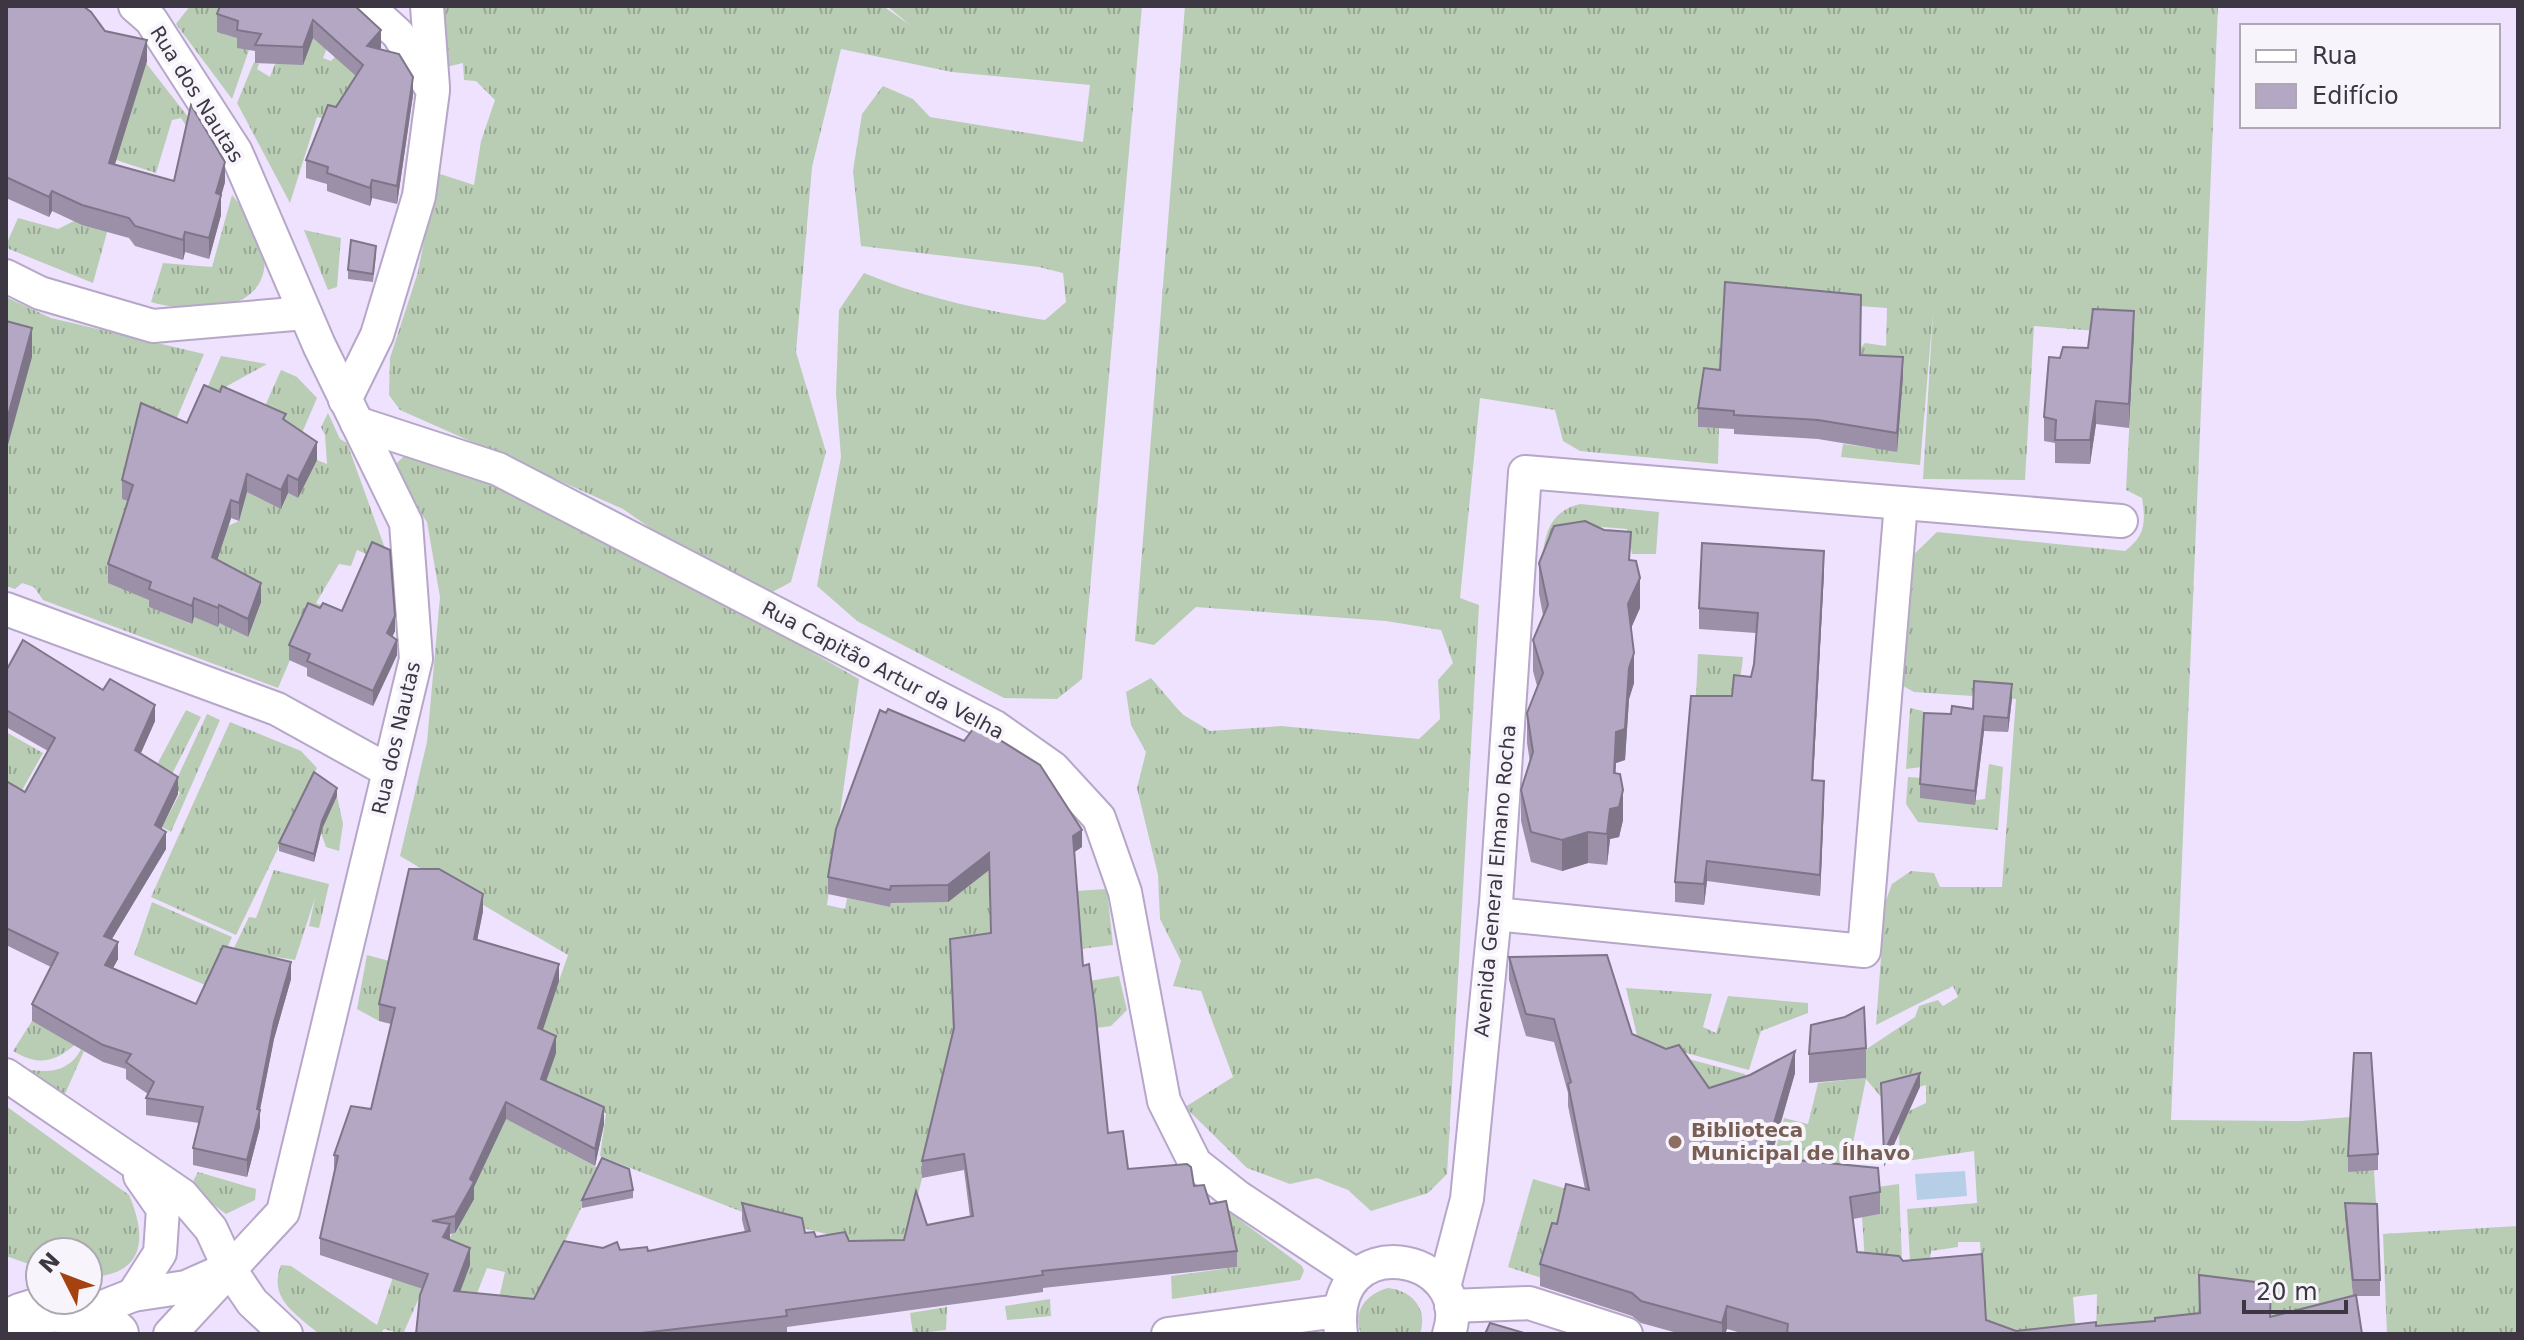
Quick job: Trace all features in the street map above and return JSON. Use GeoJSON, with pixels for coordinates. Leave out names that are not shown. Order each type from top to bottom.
{"type":"FeatureCollection","features":[{"type":"Feature","properties":{"kind":"street"},"geometry":{"type":"LineString","coordinates":[[367,6],[398,34],[433,91]]}},
{"type":"Feature","properties":{"kind":"street"},"geometry":{"type":"LineString","coordinates":[[351,411],[419,196],[433,91],[427,6]]}},
{"type":"Feature","properties":{"kind":"street","name":"Rua dos Nautas"},"geometry":{"type":"LineString","coordinates":[[149,11],[236,152],[305,313],[406,523],[416,659],[283,1212],[170,1334]]}},
{"type":"Feature","properties":{"kind":"street"},"geometry":{"type":"LineString","coordinates":[[6,276],[40,293],[153,326],[305,313]]}},
{"type":"Feature","properties":{"kind":"street","name":"Rua Capitão Artur da Velha"},"geometry":{"type":"LineString","coordinates":[[351,411],[498,469],[982,720],[1053,768],[1099,818],[1125,892],[1164,1101],[1195,1163],[1238,1197],[1356,1275]]}},
{"type":"Feature","properties":{"kind":"street","name":"Avenida General Elmano Rocha"},"geometry":{"type":"LineString","coordinates":[[1448,1309],[1467,1199],[1495,914],[1525,472],[1901,503]]}},
{"type":"Feature","properties":{"kind":"street"},"geometry":{"type":"LineString","coordinates":[[1495,914],[1864,951],[1901,503],[2121,521]]}},
{"type":"Feature","properties":{"kind":"street"},"geometry":{"type":"LineString","coordinates":[[6,609],[277,709],[389,771]]}},
{"type":"Feature","properties":{"kind":"street"},"geometry":{"type":"LineString","coordinates":[[6,1075],[131,1164],[182,1195],[211,1229],[229,1268],[252,1302],[286,1334]]}},
{"type":"Feature","properties":{"kind":"street"},"geometry":{"type":"LineString","coordinates":[[104,1295],[160,1253],[163,1209],[131,1164]]}},
{"type":"Feature","properties":{"kind":"street"},"geometry":{"type":"LineString","coordinates":[[1168,1334],[1340,1322],[1341,1299],[1356,1275],[1387,1261],[1407,1262],[1426,1269],[1448,1309],[1529,1303],[1626,1334]]}},
{"type":"Feature","properties":{"kind":"street"},"geometry":{"type":"LineString","coordinates":[[104,1308],[186,1287],[229,1268]]}},
{"type":"Feature","properties":{"kind":"green space"},"geometry":{"type":"Polygon","coordinates":[[[190,6],[226,6],[238,39],[249,50],[232,99],[176,24],[190,6]]]}},
{"type":"Feature","properties":{"kind":"green space"},"geometry":{"type":"Polygon","coordinates":[[[438,6],[883,6],[910,25],[887,6],[1142,6],[1082,679],[1057,699],[1004,698],[857,621],[817,586],[841,457],[836,393],[839,310],[864,273],[953,302],[1045,320],[1066,302],[1063,273],[1039,267],[861,246],[853,171],[862,114],[883,86],[913,99],[930,117],[1083,142],[1090,85],[952,72],[841,49],[812,167],[796,352],[826,452],[791,582],[763,597],[706,567],[623,509],[400,410],[389,395],[390,358],[418,272],[437,173],[474,185],[481,141],[495,100],[476,81],[464,80],[463,63],[446,67],[438,6]]]}},
{"type":"Feature","properties":{"kind":"green space"},"geometry":{"type":"Polygon","coordinates":[[[1185,6],[2218,6],[2171,1120],[2301,1121],[2351,1117],[2374,1170],[2377,1220],[2345,1220],[2353,1296],[2270,1334],[2271,1293],[2246,1299],[2210,1325],[2189,1334],[2096,1334],[2097,1294],[2073,1297],[2076,1334],[1986,1334],[1980,1242],[1958,1242],[1958,1247],[1931,1251],[1928,1276],[1911,1278],[1907,1209],[1977,1203],[1974,1151],[1900,1162],[1899,1133],[1909,1111],[1926,1103],[1926,1085],[1881,1097],[1866,1079],[1844,1187],[1768,1179],[1784,1118],[1808,1124],[1818,1083],[1865,1078],[1865,1050],[1915,1017],[1919,1006],[1938,1000],[1943,1006],[1958,997],[1953,986],[1876,1025],[1885,903],[1892,884],[1911,871],[1934,873],[1940,887],[2002,887],[2016,699],[1914,692],[1903,686],[1909,559],[1937,532],[2125,551],[2137,540],[2144,514],[2142,498],[2126,490],[2134,334],[2034,326],[2025,480],[1923,479],[1933,312],[1920,465],[1841,457],[1843,444],[1897,451],[1855,354],[1865,343],[1886,346],[1887,308],[1726,296],[1720,389],[1698,427],[1719,428],[1718,464],[1580,451],[1563,441],[1555,410],[1480,398],[1460,598],[1479,605],[1447,1174],[1428,1193],[1371,1211],[1348,1190],[1317,1178],[1290,1184],[1247,1168],[1185,1107],[1233,1077],[1201,991],[1173,986],[1181,961],[1160,919],[1158,875],[1137,788],[1146,752],[1131,725],[1126,692],[1151,678],[1182,714],[1210,731],[1281,726],[1419,739],[1440,719],[1438,680],[1453,663],[1441,630],[1386,621],[1196,607],[1154,645],[1135,641],[1185,6]]]}},
{"type":"Feature","properties":{"kind":"green space"},"geometry":{"type":"Polygon","coordinates":[[[334,31],[323,58],[331,61],[339,53],[364,83],[331,120],[317,117],[290,203],[237,103],[254,62],[259,64],[257,69],[270,77],[275,64],[303,64],[313,37],[334,31]]]}},
{"type":"Feature","properties":{"kind":"green space"},"geometry":{"type":"Polygon","coordinates":[[[146,63],[192,122],[187,127],[181,118],[172,120],[156,173],[116,160],[146,63]]]}},
{"type":"Feature","properties":{"kind":"green space"},"geometry":{"type":"Polygon","coordinates":[[[232,195],[254,226],[264,252],[263,274],[254,290],[237,302],[213,308],[184,308],[151,302],[163,263],[212,267],[232,195]]]}},
{"type":"Feature","properties":{"kind":"green space"},"geometry":{"type":"Polygon","coordinates":[[[116,200],[93,283],[9,249],[6,245],[18,218],[58,229],[116,200]]]}},
{"type":"Feature","properties":{"kind":"green space"},"geometry":{"type":"Polygon","coordinates":[[[304,230],[341,238],[337,287],[328,290],[304,230]]]}},
{"type":"Feature","properties":{"kind":"green space"},"geometry":{"type":"Polygon","coordinates":[[[6,297],[51,318],[204,354],[170,434],[153,513],[150,607],[191,624],[194,617],[217,626],[219,623],[248,637],[206,573],[228,526],[239,521],[247,492],[282,508],[288,493],[298,498],[317,460],[327,464],[325,435],[321,427],[328,413],[340,439],[347,443],[391,565],[357,550],[351,566],[339,564],[316,603],[330,610],[308,618],[278,688],[43,600],[34,587],[22,583],[15,589],[6,586],[6,297]]]}},
{"type":"Feature","properties":{"kind":"green space"},"geometry":{"type":"Polygon","coordinates":[[[221,356],[267,364],[202,400],[221,356]]]}},
{"type":"Feature","properties":{"kind":"green space"},"geometry":{"type":"Polygon","coordinates":[[[281,370],[297,377],[317,398],[299,440],[265,406],[281,370]]]}},
{"type":"Feature","properties":{"kind":"green space"},"geometry":{"type":"Polygon","coordinates":[[[405,455],[483,481],[540,506],[635,553],[859,679],[827,905],[845,909],[847,898],[890,907],[891,903],[988,855],[991,949],[950,956],[954,1045],[904,1253],[750,1215],[600,1156],[606,1113],[592,1111],[584,1127],[501,1036],[547,1015],[568,955],[400,856],[427,742],[440,597],[427,522],[400,484],[395,465],[405,455]]]}},
{"type":"Feature","properties":{"kind":"green space"},"geometry":{"type":"Polygon","coordinates":[[[1580,504],[1659,512],[1656,554],[1632,554],[1627,529],[1590,526],[1542,571],[1545,539],[1553,521],[1569,508],[1580,504]]]}},
{"type":"Feature","properties":{"kind":"green space"},"geometry":{"type":"Polygon","coordinates":[[[1698,654],[1743,657],[1738,696],[1695,716],[1698,654]]]}},
{"type":"Feature","properties":{"kind":"green space"},"geometry":{"type":"Polygon","coordinates":[[[1910,708],[1923,711],[1922,767],[1906,769],[1910,708]]]}},
{"type":"Feature","properties":{"kind":"green space"},"geometry":{"type":"Polygon","coordinates":[[[186,710],[201,717],[166,786],[151,776],[186,710]]]}},
{"type":"Feature","properties":{"kind":"green space"},"geometry":{"type":"Polygon","coordinates":[[[207,714],[220,720],[171,832],[162,827],[180,793],[174,785],[207,714]]]}},
{"type":"Feature","properties":{"kind":"green space"},"geometry":{"type":"Polygon","coordinates":[[[230,722],[301,751],[317,768],[236,935],[151,897],[230,722]]]}},
{"type":"Feature","properties":{"kind":"green space"},"geometry":{"type":"Polygon","coordinates":[[[6,732],[43,753],[17,799],[6,793],[6,732]]]}},
{"type":"Feature","properties":{"kind":"green space"},"geometry":{"type":"Polygon","coordinates":[[[1989,764],[2003,767],[1998,830],[1918,822],[1906,804],[1908,777],[1921,778],[1975,805],[1976,800],[1985,799],[1989,764]]]}},
{"type":"Feature","properties":{"kind":"green space"},"geometry":{"type":"Polygon","coordinates":[[[337,796],[343,824],[339,851],[326,847],[319,827],[337,796]]]}},
{"type":"Feature","properties":{"kind":"green space"},"geometry":{"type":"Polygon","coordinates":[[[274,870],[329,884],[319,928],[309,926],[315,898],[295,960],[233,950],[249,917],[256,918],[274,870]]]}},
{"type":"Feature","properties":{"kind":"green space"},"geometry":{"type":"Polygon","coordinates":[[[1107,889],[1113,945],[1080,949],[1076,891],[1107,889]]]}},
{"type":"Feature","properties":{"kind":"green space"},"geometry":{"type":"Polygon","coordinates":[[[152,902],[232,937],[210,987],[134,955],[152,902]]]}},
{"type":"Feature","properties":{"kind":"green space"},"geometry":{"type":"Polygon","coordinates":[[[367,955],[397,963],[379,1021],[357,1009],[367,955]]]}},
{"type":"Feature","properties":{"kind":"green space"},"geometry":{"type":"Polygon","coordinates":[[[1119,976],[1127,1010],[1111,1026],[1096,1028],[1089,981],[1119,976]]]}},
{"type":"Feature","properties":{"kind":"green space"},"geometry":{"type":"Polygon","coordinates":[[[1626,988],[1712,994],[1703,1027],[1716,1033],[1728,996],[1808,1003],[1808,1013],[1761,1031],[1749,1070],[1638,1040],[1626,988]]]}},
{"type":"Feature","properties":{"kind":"green space"},"geometry":{"type":"Polygon","coordinates":[[[32,1021],[75,1045],[59,1056],[45,1060],[30,1059],[13,1051],[32,1021]]]}},
{"type":"Feature","properties":{"kind":"green space"},"geometry":{"type":"Polygon","coordinates":[[[1647,1048],[1745,1074],[1741,1100],[1651,1097],[1647,1048]]]}},
{"type":"Feature","properties":{"kind":"green space"},"geometry":{"type":"Polygon","coordinates":[[[81,1049],[84,1051],[65,1094],[22,1068],[56,1070],[70,1063],[81,1049]]]}},
{"type":"Feature","properties":{"kind":"green space"},"geometry":{"type":"Polygon","coordinates":[[[6,1106],[129,1195],[139,1240],[131,1262],[107,1275],[104,1275],[104,1236],[24,1236],[24,1262],[6,1256],[6,1106]]]}},
{"type":"Feature","properties":{"kind":"green space"},"geometry":{"type":"Polygon","coordinates":[[[505,1118],[600,1169],[553,1266],[529,1334],[496,1311],[505,1272],[487,1268],[470,1311],[455,1303],[443,1253],[505,1118]]]}},
{"type":"Feature","properties":{"kind":"green space"},"geometry":{"type":"Polygon","coordinates":[[[198,1172],[256,1189],[255,1200],[226,1214],[190,1187],[198,1172]]]}},
{"type":"Feature","properties":{"kind":"green space"},"geometry":{"type":"Polygon","coordinates":[[[1533,1179],[1570,1190],[1542,1278],[1508,1267],[1533,1179]]]}},
{"type":"Feature","properties":{"kind":"green space"},"geometry":{"type":"Polygon","coordinates":[[[1899,1184],[1902,1261],[1865,1262],[1862,1217],[1880,1214],[1878,1187],[1899,1184]]]}},
{"type":"Feature","properties":{"kind":"green space"},"geometry":{"type":"Polygon","coordinates":[[[1221,1206],[1302,1266],[1304,1271],[1300,1280],[1172,1299],[1171,1276],[1237,1267],[1221,1206]]]}},
{"type":"Feature","properties":{"kind":"green space"},"geometry":{"type":"Polygon","coordinates":[[[2518,1226],[2518,1334],[2387,1334],[2383,1234],[2518,1226]]]}},
{"type":"Feature","properties":{"kind":"green space"},"geometry":{"type":"Polygon","coordinates":[[[281,1265],[291,1266],[377,1325],[393,1277],[427,1280],[403,1334],[384,1329],[380,1334],[319,1334],[293,1312],[281,1296],[278,1277],[281,1265]]]}},
{"type":"Feature","properties":{"kind":"green space"},"geometry":{"type":"Polygon","coordinates":[[[1388,1288],[1405,1293],[1416,1303],[1422,1317],[1420,1334],[1361,1334],[1358,1318],[1363,1305],[1373,1294],[1388,1288]]]}},
{"type":"Feature","properties":{"kind":"green space"},"geometry":{"type":"Polygon","coordinates":[[[1050,1299],[1051,1316],[1007,1320],[1005,1306],[1050,1299]]]}},
{"type":"Feature","properties":{"kind":"green space"},"geometry":{"type":"Polygon","coordinates":[[[947,1307],[946,1330],[913,1334],[910,1313],[947,1307]]]}},
{"type":"Feature","properties":{"kind":"water"},"geometry":{"type":"Polygon","coordinates":[[[1965,1171],[1967,1196],[1917,1200],[1915,1174],[1965,1171]]]}},
{"type":"Feature","properties":{"kind":"building"},"geometry":{"type":"Polygon","coordinates":[[[6,6],[83,6],[105,31],[147,40],[109,163],[174,181],[191,105],[225,162],[216,193],[221,195],[209,238],[185,232],[183,240],[135,226],[129,218],[82,205],[52,191],[49,197],[6,177],[6,6]]]}},
{"type":"Feature","properties":{"kind":"building"},"geometry":{"type":"Polygon","coordinates":[[[220,6],[355,6],[381,30],[367,46],[399,54],[413,77],[397,186],[372,180],[370,188],[327,173],[328,167],[306,160],[328,105],[336,107],[363,65],[313,20],[303,47],[255,45],[261,34],[237,30],[238,21],[217,14],[220,6]]]}},
{"type":"Feature","properties":{"kind":"building"},"geometry":{"type":"Polygon","coordinates":[[[351,240],[376,246],[373,274],[348,270],[351,240]]]}},
{"type":"Feature","properties":{"kind":"building"},"geometry":{"type":"Polygon","coordinates":[[[1725,282],[1861,295],[1860,355],[1903,357],[1897,433],[1818,420],[1734,415],[1734,411],[1698,408],[1704,368],[1720,370],[1725,282]]]}},
{"type":"Feature","properties":{"kind":"building"},"geometry":{"type":"Polygon","coordinates":[[[2093,309],[2134,311],[2129,404],[2096,401],[2090,440],[2055,440],[2056,420],[2044,417],[2049,357],[2060,358],[2063,347],[2088,348],[2093,309]]]}},
{"type":"Feature","properties":{"kind":"building"},"geometry":{"type":"Polygon","coordinates":[[[6,321],[32,328],[6,423],[6,321]]]}},
{"type":"Feature","properties":{"kind":"building"},"geometry":{"type":"Polygon","coordinates":[[[204,385],[220,392],[222,386],[286,414],[283,419],[317,442],[298,480],[288,475],[281,490],[247,474],[239,503],[231,500],[212,557],[261,583],[248,619],[219,605],[218,608],[194,598],[192,606],[149,589],[151,582],[108,564],[133,485],[122,480],[141,403],[187,423],[204,385]]]}},
{"type":"Feature","properties":{"kind":"building"},"geometry":{"type":"Polygon","coordinates":[[[1585,521],[1604,530],[1631,532],[1629,560],[1636,561],[1640,578],[1628,604],[1634,653],[1629,668],[1625,729],[1616,732],[1614,773],[1620,774],[1623,790],[1619,807],[1610,809],[1607,834],[1588,832],[1562,840],[1531,832],[1521,790],[1533,752],[1527,713],[1543,673],[1533,640],[1548,605],[1539,563],[1554,526],[1585,521]]]}},
{"type":"Feature","properties":{"kind":"building"},"geometry":{"type":"Polygon","coordinates":[[[372,542],[390,550],[395,616],[387,633],[397,640],[373,691],[307,661],[310,654],[289,645],[308,603],[320,608],[323,603],[342,611],[372,542]]]}},
{"type":"Feature","properties":{"kind":"building"},"geometry":{"type":"Polygon","coordinates":[[[1702,543],[1824,551],[1812,780],[1824,781],[1820,875],[1707,861],[1704,884],[1675,882],[1691,696],[1732,696],[1734,675],[1751,677],[1754,664],[1758,613],[1699,608],[1702,543]]]}},
{"type":"Feature","properties":{"kind":"building"},"geometry":{"type":"Polygon","coordinates":[[[23,640],[103,690],[110,679],[155,705],[135,750],[178,777],[155,825],[166,832],[104,936],[118,942],[105,965],[196,1004],[223,946],[291,962],[274,1022],[257,1109],[260,1110],[247,1160],[193,1148],[203,1107],[146,1098],[154,1082],[126,1062],[131,1054],[103,1045],[32,1004],[58,953],[6,928],[6,781],[25,792],[55,738],[6,710],[6,671],[23,640]]]}},
{"type":"Feature","properties":{"kind":"building"},"geometry":{"type":"Polygon","coordinates":[[[1974,681],[2012,684],[2008,718],[1984,716],[1975,791],[1920,784],[1924,713],[1951,714],[1952,706],[1973,709],[1974,681]]]}},
{"type":"Feature","properties":{"kind":"building"},"geometry":{"type":"Polygon","coordinates":[[[888,709],[964,741],[976,725],[1040,765],[1082,830],[1073,836],[1083,966],[1089,964],[1108,1133],[1123,1131],[1128,1169],[1187,1164],[1191,1167],[1194,1186],[1204,1185],[1210,1204],[1226,1201],[1237,1251],[1042,1271],[1043,1275],[786,1310],[787,1316],[633,1334],[416,1334],[420,1295],[428,1274],[320,1238],[338,1156],[334,1155],[351,1106],[371,1109],[395,1008],[379,1004],[409,869],[439,869],[483,894],[474,939],[559,964],[538,1028],[556,1036],[541,1079],[604,1107],[595,1149],[506,1102],[470,1179],[474,1182],[455,1216],[432,1221],[450,1224],[443,1237],[470,1248],[454,1291],[534,1299],[564,1241],[603,1248],[617,1242],[620,1250],[647,1247],[648,1251],[750,1231],[742,1203],[802,1218],[805,1233],[814,1232],[816,1237],[845,1232],[849,1241],[904,1240],[916,1191],[927,1225],[973,1216],[964,1154],[922,1161],[954,1028],[950,939],[991,933],[989,853],[948,885],[891,886],[890,890],[828,877],[836,829],[880,710],[886,713],[888,709]]]}},
{"type":"Feature","properties":{"kind":"building"},"geometry":{"type":"Polygon","coordinates":[[[314,772],[337,788],[322,821],[314,854],[279,843],[314,772]]]}},
{"type":"Feature","properties":{"kind":"building"},"geometry":{"type":"Polygon","coordinates":[[[1607,955],[1632,1034],[1666,1049],[1679,1045],[1709,1088],[1750,1075],[1795,1051],[1764,1157],[1878,1168],[1880,1192],[1850,1197],[1857,1252],[1899,1256],[1903,1261],[1982,1254],[1986,1320],[2016,1331],[2096,1322],[2096,1326],[2155,1321],[2155,1318],[2200,1313],[2199,1275],[2271,1284],[2270,1317],[2356,1295],[2362,1334],[1787,1334],[1788,1324],[1727,1306],[1722,1323],[1641,1301],[1632,1293],[1540,1264],[1552,1223],[1557,1224],[1566,1184],[1589,1190],[1568,1084],[1571,1082],[1554,1019],[1526,1014],[1509,957],[1607,955]]]}},
{"type":"Feature","properties":{"kind":"building"},"geometry":{"type":"Polygon","coordinates":[[[1864,1007],[1866,1048],[1809,1054],[1811,1025],[1845,1017],[1864,1007]]]}},
{"type":"Feature","properties":{"kind":"building"},"geometry":{"type":"Polygon","coordinates":[[[2354,1053],[2371,1053],[2378,1154],[2348,1156],[2354,1053]]]}},
{"type":"Feature","properties":{"kind":"building"},"geometry":{"type":"Polygon","coordinates":[[[1920,1073],[1884,1153],[1881,1083],[1920,1073]]]}},
{"type":"Feature","properties":{"kind":"building"},"geometry":{"type":"Polygon","coordinates":[[[602,1158],[629,1169],[633,1190],[582,1200],[602,1158]]]}},
{"type":"Feature","properties":{"kind":"building"},"geometry":{"type":"Polygon","coordinates":[[[2345,1203],[2377,1204],[2380,1280],[2353,1280],[2345,1203]]]}},
{"type":"Feature","properties":{"kind":"building"},"geometry":{"type":"Polygon","coordinates":[[[1490,1323],[1528,1334],[1485,1334],[1490,1323]]]}},
{"type":"Feature","properties":{"kind":"place","name":"Biblioteca Municipal de Ílhavo"},"geometry":{"type":"Point","coordinates":[1675,1142]}}]}
